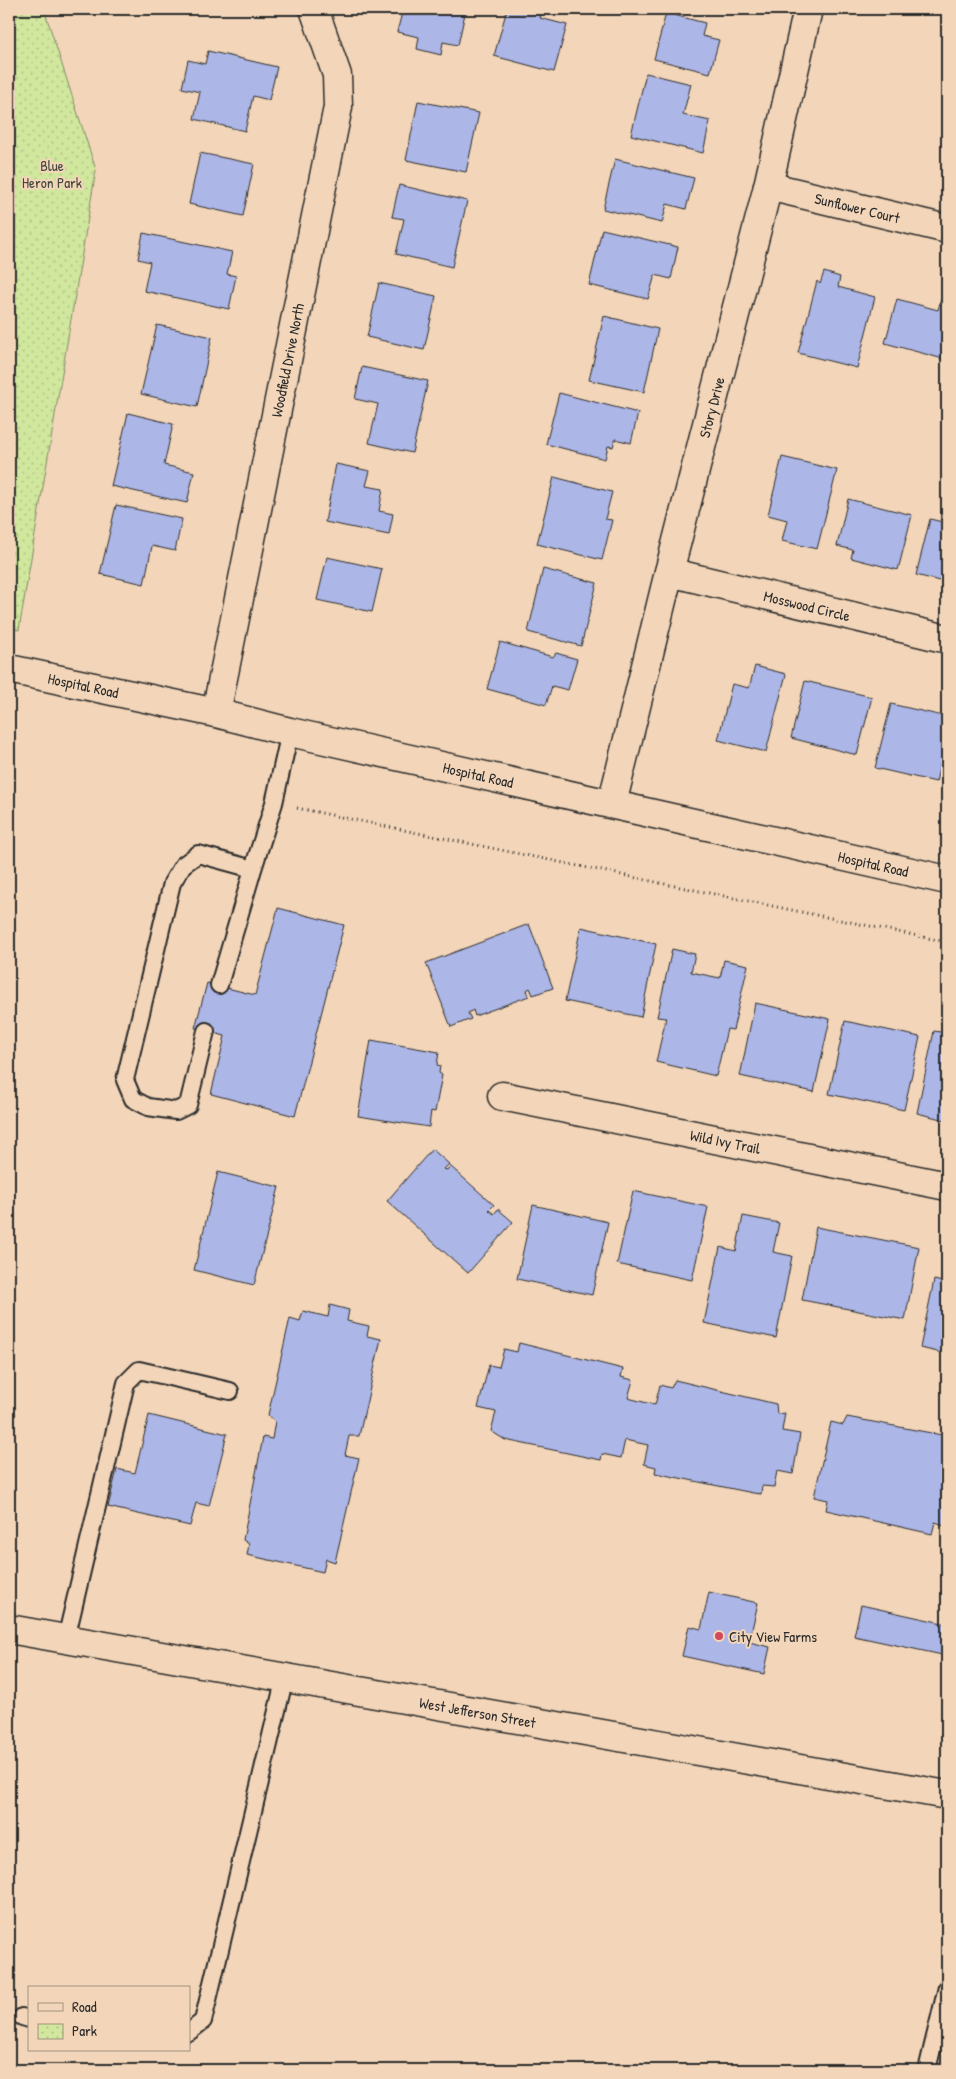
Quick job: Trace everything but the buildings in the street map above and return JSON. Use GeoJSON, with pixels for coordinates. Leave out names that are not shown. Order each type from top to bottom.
{"type":"FeatureCollection","features":[{"type":"Feature","properties":{"kind":"street","name":"Woodfield Drive North"},"geometry":{"type":"LineString","coordinates":[[216,713],[338,107],[337,75],[314,9]]}},
{"type":"Feature","properties":{"kind":"street","name":"Story Drive"},"geometry":{"type":"LineString","coordinates":[[612,804],[669,572],[768,186],[808,9]]}},
{"type":"Feature","properties":{"kind":"street","name":"Sunflower Court"},"geometry":{"type":"LineString","coordinates":[[768,186],[947,230]]}},
{"type":"Feature","properties":{"kind":"street","name":"Mosswood Circle"},"geometry":{"type":"LineString","coordinates":[[669,572],[947,639]]}},
{"type":"Feature","properties":{"kind":"street","name":"Hospital Road"},"geometry":{"type":"LineString","coordinates":[[9,669],[216,713],[290,732],[947,880]]}},
{"type":"Feature","properties":{"kind":"street","name":"Wild Ivy Trail"},"geometry":{"type":"LineString","coordinates":[[502,1096],[947,1186]]}},
{"type":"Feature","properties":{"kind":"street","name":"West Jefferson Street"},"geometry":{"type":"LineString","coordinates":[[9,1629],[947,1795]]}},
{"type":"Feature","properties":{"kind":"lane"},"geometry":{"type":"LineString","coordinates":[[219,985],[274,803],[290,732]]}},
{"type":"Feature","properties":{"kind":"lane"},"geometry":{"type":"LineString","coordinates":[[206,1031],[188,1105],[176,1111],[148,1107],[133,1099],[125,1080],[172,883],[183,865],[198,854],[253,870]]}},
{"type":"Feature","properties":{"kind":"lane"},"geometry":{"type":"LineString","coordinates":[[66,1639],[126,1383],[139,1370],[230,1391]]}},
{"type":"Feature","properties":{"kind":"lane"},"geometry":{"type":"LineString","coordinates":[[190,2031],[202,2021],[285,1677]]}},
{"type":"Feature","properties":{"kind":"lane"},"geometry":{"type":"LineString","coordinates":[[927,2070],[947,1988]]}},
{"type":"Feature","properties":{"kind":"path"},"geometry":{"type":"LineString","coordinates":[[274,803],[947,942]]}},
{"type":"Feature","properties":{"kind":"green space","name":"Blue Heron Park"},"geometry":{"type":"Polygon","coordinates":[[[9,9],[44,9],[96,170],[19,630],[9,628],[9,9]]]}},
{"type":"Feature","properties":{"kind":"place","name":"City View Farms"},"geometry":{"type":"Point","coordinates":[719,1636]}}]}
